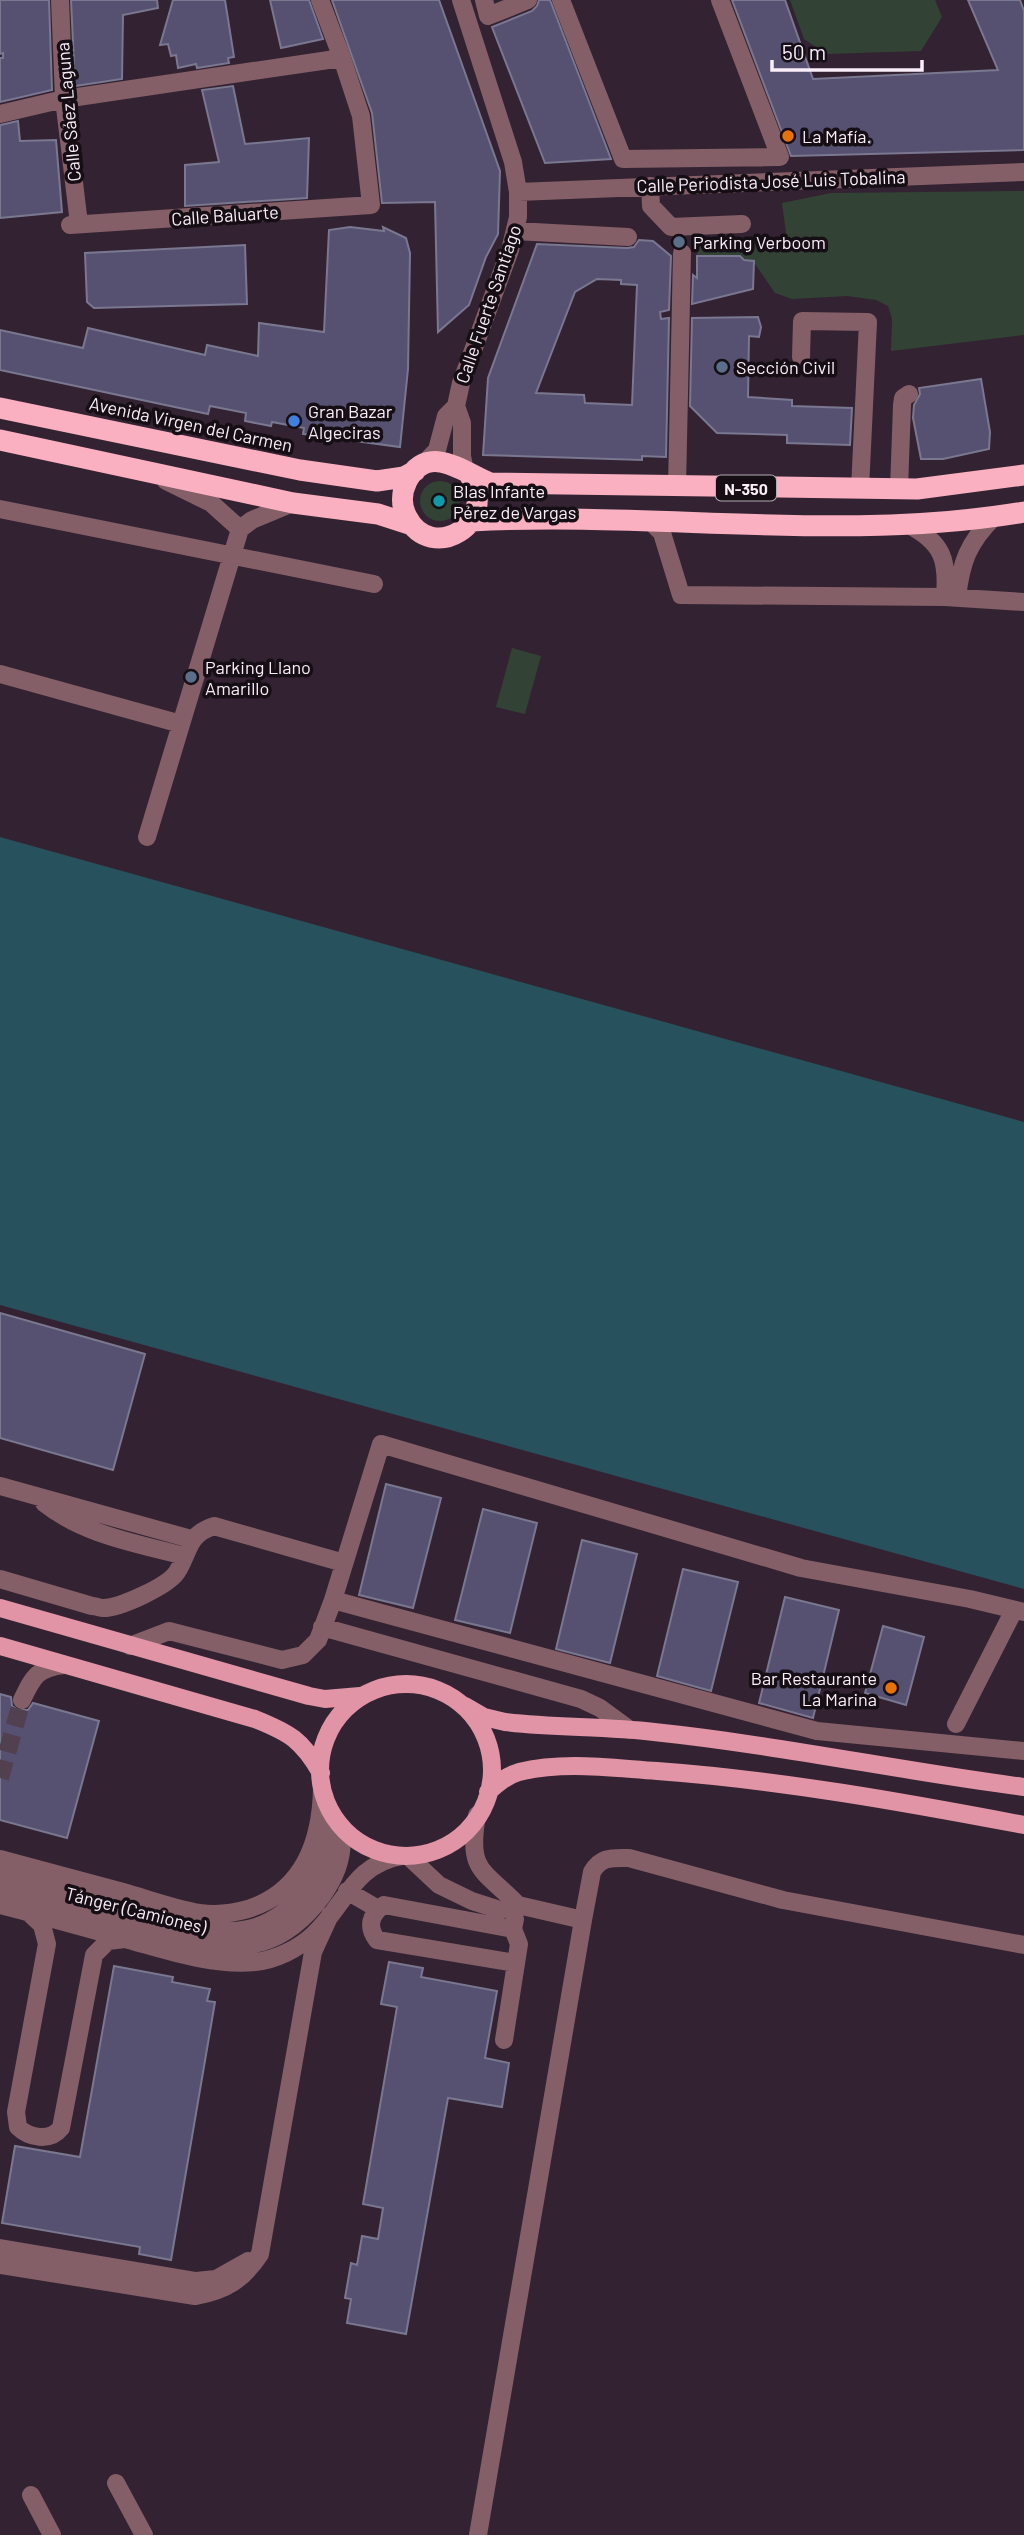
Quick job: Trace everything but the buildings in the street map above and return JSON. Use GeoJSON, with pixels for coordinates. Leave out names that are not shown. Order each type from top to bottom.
{"type":"FeatureCollection","features":[{"type":"Feature","properties":{"kind":"highway","name":"Avenida Virgen del Carmen"},"geometry":{"type":"LineString","coordinates":[[0,408],[300,470],[377,481],[393,480],[419,468]]}},
{"type":"Feature","properties":{"kind":"highway","name":"N-350"},"geometry":{"type":"LineString","coordinates":[[0,440],[293,503],[378,514],[412,525],[428,536],[438,538],[457,534],[472,521],[535,518],[651,523],[909,525],[1024,512]]}},
{"type":"Feature","properties":{"kind":"highway","name":"N-350"},"geometry":{"type":"LineString","coordinates":[[419,468],[442,461],[452,463],[490,483],[677,487],[899,489],[1024,475]]}},
{"type":"Feature","properties":{"kind":"highway"},"geometry":{"type":"LineString","coordinates":[[412,525],[406,517],[402,497],[408,478],[419,468]]}},
{"type":"Feature","properties":{"kind":"highway"},"geometry":{"type":"LineString","coordinates":[[467,473],[474,482],[478,502],[472,521]]}},
{"type":"Feature","properties":{"kind":"main road"},"geometry":{"type":"LineString","coordinates":[[0,1608],[309,1696],[341,1699],[408,1684],[439,1690],[484,1717],[505,1722],[630,1730],[771,1746],[941,1776],[1024,1787]]}},
{"type":"Feature","properties":{"kind":"main road"},"geometry":{"type":"LineString","coordinates":[[0,1646],[255,1719],[281,1729],[301,1744],[321,1780],[337,1821],[363,1846],[376,1852],[405,1856],[423,1854],[446,1844],[468,1827],[488,1792],[492,1761],[489,1746],[476,1718],[465,1706]]}},
{"type":"Feature","properties":{"kind":"main road"},"geometry":{"type":"LineString","coordinates":[[321,1780],[321,1759],[331,1729],[345,1710],[364,1695]]}},
{"type":"Feature","properties":{"kind":"main road"},"geometry":{"type":"LineString","coordinates":[[488,1792],[501,1780],[516,1773],[578,1765],[732,1776],[1024,1825]]}},
{"type":"Feature","properties":{"kind":"street","name":"Calle Sáez Laguna"},"geometry":{"type":"LineString","coordinates":[[60,0],[64,99],[74,225]]}},
{"type":"Feature","properties":{"kind":"street"},"geometry":{"type":"LineString","coordinates":[[0,114],[64,99],[342,58],[320,0]]}},
{"type":"Feature","properties":{"kind":"street","name":"Calle Fuerte Santiago"},"geometry":{"type":"LineString","coordinates":[[419,468],[438,450],[446,416],[456,406],[461,383],[515,231],[518,192],[513,162],[461,0]]}},
{"type":"Feature","properties":{"kind":"street"},"geometry":{"type":"LineString","coordinates":[[484,0],[488,16],[528,0]]}},
{"type":"Feature","properties":{"kind":"street"},"geometry":{"type":"LineString","coordinates":[[561,0],[623,159],[780,157],[720,0]]}},
{"type":"Feature","properties":{"kind":"street","name":"Calle Baluarte"},"geometry":{"type":"LineString","coordinates":[[74,225],[370,205],[361,116],[342,58]]}},
{"type":"Feature","properties":{"kind":"street","name":"Calle Periodista José Luis Tobalina"},"geometry":{"type":"LineString","coordinates":[[518,192],[1024,172]]}},
{"type":"Feature","properties":{"kind":"street"},"geometry":{"type":"LineString","coordinates":[[650,186],[651,206],[671,227],[742,224]]}},
{"type":"Feature","properties":{"kind":"street"},"geometry":{"type":"LineString","coordinates":[[515,231],[628,237]]}},
{"type":"Feature","properties":{"kind":"street"},"geometry":{"type":"LineString","coordinates":[[677,487],[682,253]]}},
{"type":"Feature","properties":{"kind":"street"},"geometry":{"type":"LineString","coordinates":[[801,357],[802,321],[868,322],[860,489]]}},
{"type":"Feature","properties":{"kind":"street"},"geometry":{"type":"LineString","coordinates":[[899,489],[902,405],[903,398],[909,394]]}},
{"type":"Feature","properties":{"kind":"street","name":"Calle Fuerte Santiago"},"geometry":{"type":"LineString","coordinates":[[456,406],[463,423],[462,456],[467,473]]}},
{"type":"Feature","properties":{"kind":"street"},"geometry":{"type":"LineString","coordinates":[[147,472],[211,503],[240,529]]}},
{"type":"Feature","properties":{"kind":"street"},"geometry":{"type":"LineString","coordinates":[[147,836],[240,529],[252,520],[293,503]]}},
{"type":"Feature","properties":{"kind":"street"},"geometry":{"type":"LineString","coordinates":[[0,509],[374,584]]}},
{"type":"Feature","properties":{"kind":"street"},"geometry":{"type":"LineString","coordinates":[[951,598],[965,555],[976,535],[994,517]]}},
{"type":"Feature","properties":{"kind":"street"},"geometry":{"type":"LineString","coordinates":[[651,523],[663,533],[681,595],[951,598],[1024,602]]}},
{"type":"Feature","properties":{"kind":"street"},"geometry":{"type":"LineString","coordinates":[[909,525],[925,533],[938,547],[943,556],[951,598]]}},
{"type":"Feature","properties":{"kind":"street"},"geometry":{"type":"LineString","coordinates":[[0,674],[181,724]]}},
{"type":"Feature","properties":{"kind":"street"},"geometry":{"type":"LineString","coordinates":[[130,1646],[169,1631],[282,1660],[293,1659],[311,1648],[318,1640],[333,1600],[381,1444],[801,1568],[970,1599],[1019,1611],[956,1724]]}},
{"type":"Feature","properties":{"kind":"street"},"geometry":{"type":"LineString","coordinates":[[0,1486],[188,1548]]}},
{"type":"Feature","properties":{"kind":"street"},"geometry":{"type":"LineString","coordinates":[[0,1579],[104,1608],[161,1586],[176,1573],[188,1548],[203,1530],[214,1527],[344,1563]]}},
{"type":"Feature","properties":{"kind":"street"},"geometry":{"type":"LineString","coordinates":[[333,1600],[817,1731],[1024,1751]]}},
{"type":"Feature","properties":{"kind":"street"},"geometry":{"type":"LineString","coordinates":[[323,1627],[581,1699],[630,1730]]}},
{"type":"Feature","properties":{"kind":"street"},"geometry":{"type":"LineString","coordinates":[[22,1700],[38,1672],[64,1665]]}},
{"type":"Feature","properties":{"kind":"street"},"geometry":{"type":"LineString","coordinates":[[2,1873],[202,1913],[237,1912],[275,1898],[301,1870],[320,1824],[321,1780]]}},
{"type":"Feature","properties":{"kind":"street"},"geometry":{"type":"LineString","coordinates":[[477,1815],[472,1845],[474,1858],[481,1871],[518,1905]]}},
{"type":"Feature","properties":{"kind":"street","name":"Tánger (Camiones)"},"geometry":{"type":"LineString","coordinates":[[2,1873],[166,1921],[212,1930],[247,1929],[269,1922],[306,1891],[320,1869],[337,1821]]}},
{"type":"Feature","properties":{"kind":"street"},"geometry":{"type":"LineString","coordinates":[[0,1905],[214,1960],[256,1962],[274,1958],[302,1944],[314,1935],[347,1891],[373,1865],[405,1856],[439,1885],[472,1901],[500,1910],[518,1905],[583,1920]]}},
{"type":"Feature","properties":{"kind":"street"},"geometry":{"type":"LineString","coordinates":[[478,2535],[583,1920],[595,1866],[607,1858],[629,1858],[783,1900],[1024,1945]]}},
{"type":"Feature","properties":{"kind":"street"},"geometry":{"type":"LineString","coordinates":[[347,1891],[378,1909]]}},
{"type":"Feature","properties":{"kind":"street"},"geometry":{"type":"LineString","coordinates":[[513,1929],[384,1905],[370,1921],[377,1940],[516,1963]]}},
{"type":"Feature","properties":{"kind":"street"},"geometry":{"type":"LineString","coordinates":[[504,2039],[519,1944],[513,1929],[518,1905]]}},
{"type":"Feature","properties":{"kind":"street"},"geometry":{"type":"LineString","coordinates":[[28,1912],[42,1925],[47,1944],[16,2112],[18,2127],[29,2135],[44,2138],[57,2133],[61,2128],[94,1955],[108,1941],[125,1939]]}},
{"type":"Feature","properties":{"kind":"street"},"geometry":{"type":"LineString","coordinates":[[0,2265],[195,2296],[215,2293],[233,2284],[249,2271],[260,2254],[313,1952],[330,1915]]}},
{"type":"Feature","properties":{"kind":"street"},"geometry":{"type":"LineString","coordinates":[[0,2248],[196,2281],[216,2279],[260,2254]]}},
{"type":"Feature","properties":{"kind":"street"},"geometry":{"type":"LineString","coordinates":[[116,2483],[144,2535]]}},
{"type":"Feature","properties":{"kind":"street"},"geometry":{"type":"LineString","coordinates":[[31,2495],[52,2535]]}},
{"type":"Feature","properties":{"kind":"green space"},"geometry":{"type":"Polygon","coordinates":[[[790,0],[935,0],[942,17],[921,51],[826,54],[804,39],[790,0]]]}},
{"type":"Feature","properties":{"kind":"green space"},"geometry":{"type":"Polygon","coordinates":[[[1024,191],[1024,335],[891,351],[892,319],[888,306],[876,300],[847,296],[792,299],[775,293],[753,261],[744,260],[740,256],[697,256],[697,242],[787,240],[782,203],[831,193],[1024,191]]]}},
{"type":"Feature","properties":{"kind":"green space"},"geometry":{"type":"Polygon","coordinates":[[[440,481],[448,482],[454,487],[459,493],[459,509],[454,515],[448,520],[440,521],[432,520],[426,515],[421,509],[420,501],[421,493],[426,487],[432,482],[440,481]]]}},
{"type":"Feature","properties":{"kind":"green space"},"geometry":{"type":"Polygon","coordinates":[[[512,648],[541,656],[525,714],[496,707],[512,648]]]}},
{"type":"Feature","properties":{"kind":"water"},"geometry":{"type":"Polygon","coordinates":[[[0,837],[1024,1122],[1024,1589],[0,1305],[0,837]]]}},
{"type":"Feature","properties":{"kind":"tunnel"},"geometry":{"type":"LineString","coordinates":[[0,1778],[22,1700]]}},
{"type":"Feature","properties":{"kind":"place","name":"La Mafía."},"geometry":{"type":"Point","coordinates":[788,136]}},
{"type":"Feature","properties":{"kind":"place","name":"Parking Verboom"},"geometry":{"type":"Point","coordinates":[679,242]}},
{"type":"Feature","properties":{"kind":"place","name":"Sección Civil"},"geometry":{"type":"Point","coordinates":[722,367]}},
{"type":"Feature","properties":{"kind":"place","name":"Gran Bazar Algeciras"},"geometry":{"type":"Point","coordinates":[294,421]}},
{"type":"Feature","properties":{"kind":"place","name":"Blas Infante Pérez de Vargas"},"geometry":{"type":"Point","coordinates":[439,501]}},
{"type":"Feature","properties":{"kind":"place","name":"Parking Llano Amarillo"},"geometry":{"type":"Point","coordinates":[191,677]}},
{"type":"Feature","properties":{"kind":"place","name":"Bar Restaurante La Marina"},"geometry":{"type":"Point","coordinates":[891,1688]}}]}
